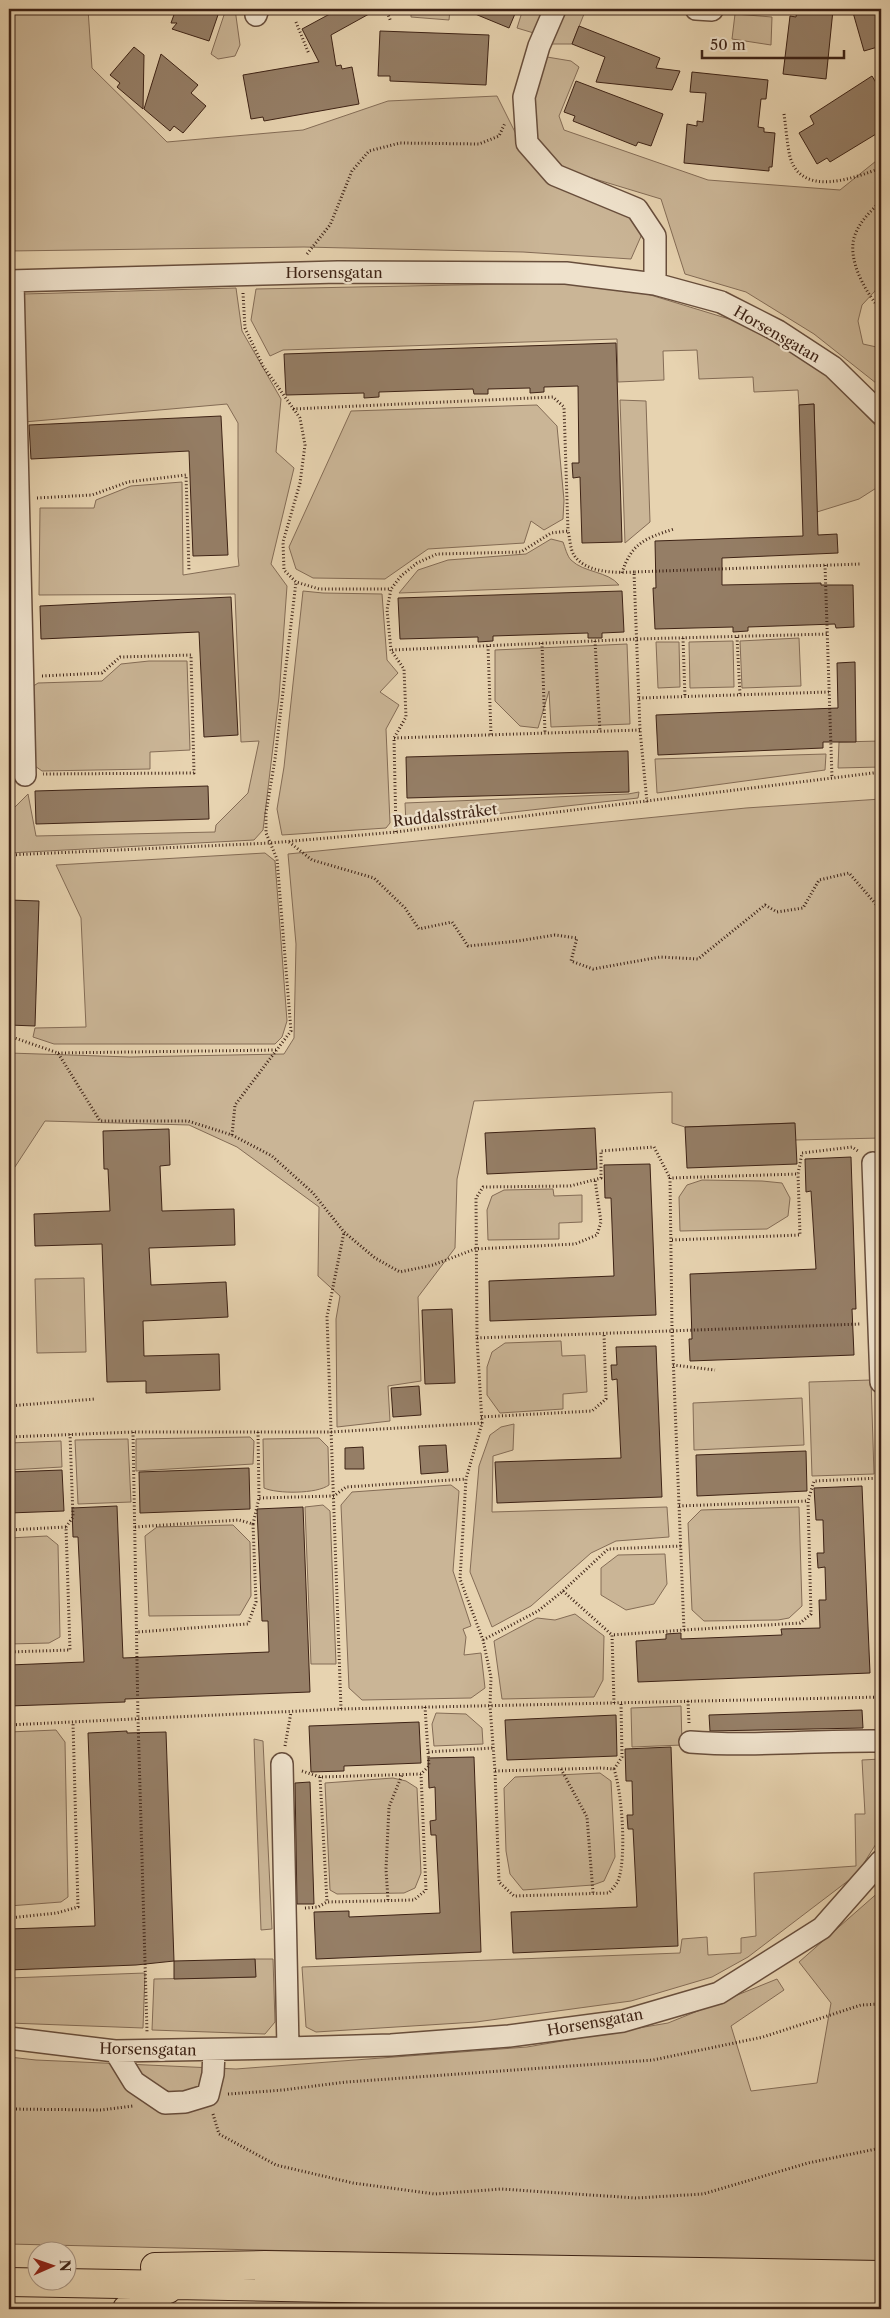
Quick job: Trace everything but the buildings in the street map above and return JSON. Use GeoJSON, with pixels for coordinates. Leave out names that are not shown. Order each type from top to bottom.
{"type":"FeatureCollection","features":[{"type":"Feature","properties":{"kind":"main road"},"geometry":{"type":"LineString","coordinates":[[78,2267],[265,2265],[881,2275]]}},
{"type":"Feature","properties":{"kind":"main road"},"geometry":{"type":"LineString","coordinates":[[9,2267],[28,2267]]}},
{"type":"Feature","properties":{"kind":"main road"},"geometry":{"type":"LineString","coordinates":[[9,2282],[881,2298]]}},
{"type":"Feature","properties":{"kind":"main road"},"geometry":{"type":"LineString","coordinates":[[127,2309],[151,2295],[180,2285]]}},
{"type":"Feature","properties":{"kind":"street"},"geometry":{"type":"LineString","coordinates":[[555,9],[540,46],[524,97],[527,143],[555,175],[637,209],[655,236],[655,284]]}},
{"type":"Feature","properties":{"kind":"street","name":"Horsensgatan"},"geometry":{"type":"LineString","coordinates":[[26,774],[11,281],[241,273],[566,273],[655,284],[721,302],[778,331],[833,367],[881,414]]}},
{"type":"Feature","properties":{"kind":"street"},"geometry":{"type":"LineString","coordinates":[[873,1163],[881,1382]]}},
{"type":"Feature","properties":{"kind":"street"},"geometry":{"type":"LineString","coordinates":[[690,1742],[727,1745],[832,1740],[881,1741]]}},
{"type":"Feature","properties":{"kind":"street"},"geometry":{"type":"LineString","coordinates":[[282,1764],[288,2048]]}},
{"type":"Feature","properties":{"kind":"street","name":"Horsensgatan"},"geometry":{"type":"LineString","coordinates":[[9,2038],[115,2051],[391,2045],[509,2036],[623,2020],[719,1993],[822,1928],[881,1860]]}},
{"type":"Feature","properties":{"kind":"street"},"geometry":{"type":"LineString","coordinates":[[115,2051],[134,2082],[166,2103],[185,2102],[208,2095],[213,2074],[214,2050]]}},
{"type":"Feature","properties":{"kind":"path"},"geometry":{"type":"LineString","coordinates":[[386,9],[391,22]]}},
{"type":"Feature","properties":{"kind":"path"},"geometry":{"type":"LineString","coordinates":[[296,22],[309,54]]}},
{"type":"Feature","properties":{"kind":"path"},"geometry":{"type":"LineString","coordinates":[[297,254],[306,254],[330,225],[352,171],[369,151],[400,143],[479,144],[499,136],[505,124],[506,114]]}},
{"type":"Feature","properties":{"kind":"path"},"geometry":{"type":"LineString","coordinates":[[784,114],[791,158],[802,176],[822,183],[855,177],[881,168]]}},
{"type":"Feature","properties":{"kind":"path"},"geometry":{"type":"LineString","coordinates":[[881,201],[866,215],[854,236],[855,265],[868,296],[881,310]]}},
{"type":"Feature","properties":{"kind":"path"},"geometry":{"type":"LineString","coordinates":[[241,273],[245,328],[263,366],[300,418],[305,445],[300,483],[283,542],[284,570],[296,582],[319,589],[391,589]]}},
{"type":"Feature","properties":{"kind":"path"},"geometry":{"type":"LineString","coordinates":[[293,409],[553,397],[564,407],[568,531],[573,554],[581,563],[600,570],[622,573],[860,564]]}},
{"type":"Feature","properties":{"kind":"path"},"geometry":{"type":"LineString","coordinates":[[19,498],[92,495],[128,482],[186,475],[189,572]]}},
{"type":"Feature","properties":{"kind":"path"},"geometry":{"type":"LineString","coordinates":[[622,573],[628,555],[649,537],[674,530]]}},
{"type":"Feature","properties":{"kind":"path"},"geometry":{"type":"LineString","coordinates":[[396,832],[394,738],[406,717],[404,669],[391,650],[388,610],[391,589],[401,576],[417,563],[437,554],[521,552],[551,533],[568,531]]}},
{"type":"Feature","properties":{"kind":"path"},"geometry":{"type":"LineString","coordinates":[[826,565],[832,778]]}},
{"type":"Feature","properties":{"kind":"path"},"geometry":{"type":"LineString","coordinates":[[634,572],[640,730],[648,802]]}},
{"type":"Feature","properties":{"kind":"path"},"geometry":{"type":"LineString","coordinates":[[232,1135],[235,1105],[291,1031],[277,859],[266,833],[266,813],[275,759],[296,582]]}},
{"type":"Feature","properties":{"kind":"path"},"geometry":{"type":"LineString","coordinates":[[391,650],[637,639],[828,634]]}},
{"type":"Feature","properties":{"kind":"path"},"geometry":{"type":"LineString","coordinates":[[738,637],[740,695]]}},
{"type":"Feature","properties":{"kind":"path"},"geometry":{"type":"LineString","coordinates":[[683,638],[685,696]]}},
{"type":"Feature","properties":{"kind":"path"},"geometry":{"type":"LineString","coordinates":[[596,641],[600,732]]}},
{"type":"Feature","properties":{"kind":"path"},"geometry":{"type":"LineString","coordinates":[[542,643],[545,733]]}},
{"type":"Feature","properties":{"kind":"path"},"geometry":{"type":"LineString","coordinates":[[488,646],[491,735]]}},
{"type":"Feature","properties":{"kind":"path"},"geometry":{"type":"LineString","coordinates":[[24,677],[102,673],[120,657],[191,655],[194,772],[26,774]]}},
{"type":"Feature","properties":{"kind":"path"},"geometry":{"type":"LineString","coordinates":[[639,698],[829,692]]}},
{"type":"Feature","properties":{"kind":"path"},"geometry":{"type":"LineString","coordinates":[[394,738],[640,730]]}},
{"type":"Feature","properties":{"kind":"path","name":"Ruddalsstråket"},"geometry":{"type":"LineString","coordinates":[[9,856],[270,844],[396,832],[881,772]]}},
{"type":"Feature","properties":{"kind":"path"},"geometry":{"type":"LineString","coordinates":[[289,842],[312,860],[374,878],[405,908],[419,929],[452,922],[468,946],[555,935],[577,938],[571,961],[593,969],[660,957],[698,959],[765,905],[777,912],[803,908],[819,880],[849,873],[881,910]]}},
{"type":"Feature","properties":{"kind":"path"},"geometry":{"type":"LineString","coordinates":[[9,1036],[58,1053],[278,1050]]}},
{"type":"Feature","properties":{"kind":"path"},"geometry":{"type":"LineString","coordinates":[[58,1053],[100,1121],[188,1121],[232,1135],[272,1156],[313,1193],[344,1232],[375,1258],[400,1272],[433,1265],[475,1249],[575,1244],[596,1235],[600,1222],[595,1180]]}},
{"type":"Feature","properties":{"kind":"path"},"geometry":{"type":"LineString","coordinates":[[672,1240],[800,1235],[798,1174],[802,1153],[852,1146],[873,1163]]}},
{"type":"Feature","properties":{"kind":"path"},"geometry":{"type":"LineString","coordinates":[[614,1769],[620,1787],[622,1846],[618,1881],[609,1893],[514,1896],[498,1882],[495,1771],[490,1706],[491,1677],[483,1640],[460,1579],[466,1479],[482,1423],[477,1338],[475,1249],[476,1198],[482,1187],[570,1186],[601,1178],[601,1151],[654,1147],[670,1178],[673,1364],[684,1630]]}},
{"type":"Feature","properties":{"kind":"path"},"geometry":{"type":"LineString","coordinates":[[670,1178],[798,1174]]}},
{"type":"Feature","properties":{"kind":"path"},"geometry":{"type":"LineString","coordinates":[[341,1709],[327,1317],[344,1232]]}},
{"type":"Feature","properties":{"kind":"path"},"geometry":{"type":"LineString","coordinates":[[477,1338],[879,1324]]}},
{"type":"Feature","properties":{"kind":"path"},"geometry":{"type":"LineString","coordinates":[[481,1416],[592,1411],[606,1399],[604,1333]]}},
{"type":"Feature","properties":{"kind":"path"},"geometry":{"type":"LineString","coordinates":[[673,1364],[715,1370]]}},
{"type":"Feature","properties":{"kind":"path"},"geometry":{"type":"LineString","coordinates":[[9,1406],[94,1399]]}},
{"type":"Feature","properties":{"kind":"path"},"geometry":{"type":"LineString","coordinates":[[9,1436],[134,1432],[330,1432],[482,1423]]}},
{"type":"Feature","properties":{"kind":"path"},"geometry":{"type":"LineString","coordinates":[[134,1432],[138,1719],[147,2051]]}},
{"type":"Feature","properties":{"kind":"path"},"geometry":{"type":"LineString","coordinates":[[137,1632],[248,1624],[256,1602],[253,1524],[259,1498],[258,1432]]}},
{"type":"Feature","properties":{"kind":"path"},"geometry":{"type":"LineString","coordinates":[[9,1652],[70,1650],[66,1528],[73,1517],[70,1434]]}},
{"type":"Feature","properties":{"kind":"path"},"geometry":{"type":"LineString","coordinates":[[563,1591],[612,1635],[800,1623],[811,1614],[808,1501],[814,1481],[881,1478]]}},
{"type":"Feature","properties":{"kind":"path"},"geometry":{"type":"LineString","coordinates":[[259,1498],[334,1496],[346,1487],[466,1479]]}},
{"type":"Feature","properties":{"kind":"path"},"geometry":{"type":"LineString","coordinates":[[679,1506],[808,1501]]}},
{"type":"Feature","properties":{"kind":"path"},"geometry":{"type":"LineString","coordinates":[[135,1527],[239,1520],[253,1524]]}},
{"type":"Feature","properties":{"kind":"path"},"geometry":{"type":"LineString","coordinates":[[9,1530],[66,1528]]}},
{"type":"Feature","properties":{"kind":"path"},"geometry":{"type":"LineString","coordinates":[[483,1640],[538,1611],[563,1591],[608,1549],[681,1546]]}},
{"type":"Feature","properties":{"kind":"path"},"geometry":{"type":"LineString","coordinates":[[612,1635],[614,1703]]}},
{"type":"Feature","properties":{"kind":"path"},"geometry":{"type":"LineString","coordinates":[[9,1725],[341,1709],[881,1697]]}},
{"type":"Feature","properties":{"kind":"path"},"geometry":{"type":"LineString","coordinates":[[614,1769],[622,1756],[621,1703]]}},
{"type":"Feature","properties":{"kind":"path"},"geometry":{"type":"LineString","coordinates":[[291,1712],[282,1764],[320,1777],[402,1775],[421,1774],[429,1766],[425,1707]]}},
{"type":"Feature","properties":{"kind":"path"},"geometry":{"type":"LineString","coordinates":[[9,1918],[57,1914],[78,1907],[74,1722]]}},
{"type":"Feature","properties":{"kind":"path"},"geometry":{"type":"LineString","coordinates":[[428,1752],[493,1748]]}},
{"type":"Feature","properties":{"kind":"path"},"geometry":{"type":"LineString","coordinates":[[561,1769],[587,1817],[593,1893]]}},
{"type":"Feature","properties":{"kind":"path"},"geometry":{"type":"LineString","coordinates":[[495,1771],[614,1769]]}},
{"type":"Feature","properties":{"kind":"path"},"geometry":{"type":"LineString","coordinates":[[285,1908],[318,1907],[327,1902],[414,1900],[426,1890],[421,1774]]}},
{"type":"Feature","properties":{"kind":"path"},"geometry":{"type":"LineString","coordinates":[[388,1900],[386,1870],[389,1807],[402,1775]]}},
{"type":"Feature","properties":{"kind":"path"},"geometry":{"type":"LineString","coordinates":[[320,1777],[327,1902]]}},
{"type":"Feature","properties":{"kind":"path"},"geometry":{"type":"LineString","coordinates":[[881,2004],[861,2005],[763,2037],[653,2060],[531,2068],[413,2079],[346,2082],[283,2090],[208,2095],[219,2134],[276,2165],[353,2183],[435,2194],[501,2189],[636,2198],[703,2194],[808,2163],[881,2148]]}},
{"type":"Feature","properties":{"kind":"path"},"geometry":{"type":"LineString","coordinates":[[9,2109],[101,2110],[166,2103]]}},
{"type":"Feature","properties":{"kind":"shaded area"},"geometry":{"type":"Polygon","coordinates":[[[9,9],[88,9],[92,68],[167,142],[303,130],[388,101],[497,96],[519,140],[546,176],[649,218],[631,259],[523,252],[304,247],[9,251],[9,9]]]}},
{"type":"Feature","properties":{"kind":"shaded area"},"geometry":{"type":"Polygon","coordinates":[[[226,9],[235,9],[240,45],[235,56],[218,59],[211,54],[226,9]]]}},
{"type":"Feature","properties":{"kind":"shaded area"},"geometry":{"type":"Polygon","coordinates":[[[411,9],[450,9],[449,20],[411,17],[411,9]]]}},
{"type":"Feature","properties":{"kind":"shaded area"},"geometry":{"type":"Polygon","coordinates":[[[523,9],[546,9],[537,34],[517,28],[523,9]]]}},
{"type":"Feature","properties":{"kind":"shaded area"},"geometry":{"type":"Polygon","coordinates":[[[566,9],[586,9],[572,44],[552,44],[566,9]]]}},
{"type":"Feature","properties":{"kind":"shaded area"},"geometry":{"type":"Polygon","coordinates":[[[735,14],[772,17],[771,45],[732,39],[735,14]]]}},
{"type":"Feature","properties":{"kind":"shaded area"},"geometry":{"type":"Polygon","coordinates":[[[547,57],[571,61],[579,67],[559,116],[564,130],[708,180],[840,190],[881,157],[881,275],[875,291],[862,305],[858,321],[863,344],[881,348],[881,387],[814,334],[746,292],[685,274],[661,199],[562,169],[546,154],[533,133],[532,100],[547,57]]]}},
{"type":"Feature","properties":{"kind":"shaded area"},"geometry":{"type":"Polygon","coordinates":[[[560,283],[634,290],[739,322],[823,371],[881,431],[881,485],[859,499],[817,512],[814,404],[799,405],[798,390],[754,392],[753,377],[699,379],[697,350],[663,351],[664,380],[618,382],[617,339],[283,350],[270,356],[251,320],[256,289],[560,283]]]}},
{"type":"Feature","properties":{"kind":"shaded area"},"geometry":{"type":"Polygon","coordinates":[[[236,288],[242,331],[281,399],[276,452],[294,468],[271,564],[287,586],[279,697],[263,830],[254,840],[9,853],[9,813],[28,794],[36,836],[215,832],[216,825],[248,793],[259,741],[241,742],[235,594],[39,595],[40,508],[94,508],[96,500],[131,486],[182,482],[183,575],[239,566],[238,423],[227,404],[24,422],[24,294],[236,288]]]}},
{"type":"Feature","properties":{"kind":"shaded area"},"geometry":{"type":"Polygon","coordinates":[[[620,400],[646,401],[650,522],[625,543],[620,400]]]}},
{"type":"Feature","properties":{"kind":"shaded area"},"geometry":{"type":"Polygon","coordinates":[[[537,405],[557,426],[564,500],[563,519],[544,530],[531,521],[524,543],[428,549],[385,579],[313,578],[296,569],[289,547],[351,411],[537,405]]]}},
{"type":"Feature","properties":{"kind":"shaded area"},"geometry":{"type":"Polygon","coordinates":[[[551,539],[563,542],[567,554],[576,564],[609,577],[619,585],[399,593],[418,570],[448,560],[526,554],[551,539]]]}},
{"type":"Feature","properties":{"kind":"shaded area"},"geometry":{"type":"Polygon","coordinates":[[[303,591],[382,594],[387,660],[398,673],[380,692],[399,705],[386,729],[390,823],[386,828],[282,835],[277,809],[284,767],[303,591]]]}},
{"type":"Feature","properties":{"kind":"shaded area"},"geometry":{"type":"Polygon","coordinates":[[[799,638],[801,686],[742,688],[740,641],[799,638]]]}},
{"type":"Feature","properties":{"kind":"shaded area"},"geometry":{"type":"Polygon","coordinates":[[[733,641],[734,687],[690,688],[689,642],[733,641]]]}},
{"type":"Feature","properties":{"kind":"shaded area"},"geometry":{"type":"Polygon","coordinates":[[[656,642],[679,642],[680,687],[658,688],[656,642]]]}},
{"type":"Feature","properties":{"kind":"shaded area"},"geometry":{"type":"Polygon","coordinates":[[[627,644],[630,724],[551,727],[549,691],[538,728],[520,726],[495,701],[495,650],[627,644]]]}},
{"type":"Feature","properties":{"kind":"shaded area"},"geometry":{"type":"Polygon","coordinates":[[[149,661],[187,661],[190,750],[150,752],[150,769],[42,771],[35,766],[32,687],[38,683],[102,681],[121,664],[149,661]]]}},
{"type":"Feature","properties":{"kind":"shaded area"},"geometry":{"type":"Polygon","coordinates":[[[881,741],[881,767],[838,768],[839,742],[881,741]]]}},
{"type":"Feature","properties":{"kind":"shaded area"},"geometry":{"type":"Polygon","coordinates":[[[826,754],[825,770],[657,793],[655,759],[826,754]]]}},
{"type":"Feature","properties":{"kind":"shaded area"},"geometry":{"type":"Polygon","coordinates":[[[639,792],[638,798],[406,824],[405,803],[639,792]]]}},
{"type":"Feature","properties":{"kind":"shaded area"},"geometry":{"type":"Polygon","coordinates":[[[881,799],[881,1138],[795,1140],[794,1123],[685,1127],[672,1123],[672,1092],[474,1101],[457,1179],[455,1248],[418,1297],[421,1381],[388,1386],[390,1421],[337,1427],[336,1319],[340,1296],[318,1276],[319,1207],[237,1147],[189,1125],[45,1121],[9,1176],[9,1053],[130,1057],[284,1054],[294,1038],[296,944],[288,854],[746,808],[881,799]]]}},
{"type":"Feature","properties":{"kind":"shaded area"},"geometry":{"type":"Polygon","coordinates":[[[265,853],[275,861],[287,1021],[282,1037],[275,1044],[54,1044],[33,1037],[35,1028],[86,1027],[81,918],[56,865],[265,853]]]}},
{"type":"Feature","properties":{"kind":"shaded area"},"geometry":{"type":"Polygon","coordinates":[[[702,1180],[782,1183],[790,1198],[788,1216],[767,1229],[680,1231],[679,1197],[687,1185],[702,1180]]]}},
{"type":"Feature","properties":{"kind":"shaded area"},"geometry":{"type":"Polygon","coordinates":[[[553,1189],[554,1196],[582,1195],[582,1222],[559,1223],[559,1239],[488,1240],[487,1210],[492,1196],[504,1190],[553,1189]]]}},
{"type":"Feature","properties":{"kind":"shaded area"},"geometry":{"type":"Polygon","coordinates":[[[84,1278],[86,1352],[37,1353],[35,1279],[84,1278]]]}},
{"type":"Feature","properties":{"kind":"shaded area"},"geometry":{"type":"Polygon","coordinates":[[[561,1341],[562,1356],[585,1355],[587,1392],[563,1394],[563,1409],[500,1413],[487,1395],[487,1367],[492,1352],[505,1343],[561,1341]]]}},
{"type":"Feature","properties":{"kind":"shaded area"},"geometry":{"type":"Polygon","coordinates":[[[871,1380],[874,1474],[812,1476],[809,1382],[871,1380]]]}},
{"type":"Feature","properties":{"kind":"shaded area"},"geometry":{"type":"Polygon","coordinates":[[[802,1398],[804,1445],[694,1450],[693,1403],[802,1398]]]}},
{"type":"Feature","properties":{"kind":"shaded area"},"geometry":{"type":"Polygon","coordinates":[[[514,1424],[513,1450],[493,1456],[492,1512],[667,1507],[669,1537],[616,1541],[591,1553],[531,1606],[492,1627],[470,1572],[479,1466],[490,1435],[501,1427],[514,1424]]]}},
{"type":"Feature","properties":{"kind":"shaded area"},"geometry":{"type":"Polygon","coordinates":[[[250,1437],[254,1441],[253,1464],[136,1471],[136,1439],[250,1437]]]}},
{"type":"Feature","properties":{"kind":"shaded area"},"geometry":{"type":"Polygon","coordinates":[[[319,1438],[328,1447],[329,1485],[316,1490],[297,1492],[264,1488],[263,1439],[319,1438]]]}},
{"type":"Feature","properties":{"kind":"shaded area"},"geometry":{"type":"Polygon","coordinates":[[[128,1439],[131,1502],[78,1504],[75,1440],[128,1439]]]}},
{"type":"Feature","properties":{"kind":"shaded area"},"geometry":{"type":"Polygon","coordinates":[[[61,1441],[62,1467],[9,1470],[9,1443],[61,1441]]]}},
{"type":"Feature","properties":{"kind":"shaded area"},"geometry":{"type":"Polygon","coordinates":[[[451,1485],[459,1491],[453,1571],[471,1626],[463,1629],[466,1637],[464,1655],[481,1653],[485,1688],[471,1698],[362,1700],[349,1688],[341,1505],[352,1492],[451,1485]]]}},
{"type":"Feature","properties":{"kind":"shaded area"},"geometry":{"type":"Polygon","coordinates":[[[323,1505],[330,1511],[336,1664],[311,1664],[305,1507],[323,1505]]]}},
{"type":"Feature","properties":{"kind":"shaded area"},"geometry":{"type":"Polygon","coordinates":[[[799,1507],[802,1606],[789,1618],[778,1620],[704,1621],[692,1610],[688,1523],[701,1510],[799,1507]]]}},
{"type":"Feature","properties":{"kind":"shaded area"},"geometry":{"type":"Polygon","coordinates":[[[233,1525],[250,1542],[251,1596],[240,1615],[149,1616],[145,1536],[157,1527],[233,1525]]]}},
{"type":"Feature","properties":{"kind":"shaded area"},"geometry":{"type":"Polygon","coordinates":[[[47,1536],[58,1545],[60,1637],[49,1643],[9,1644],[9,1538],[47,1536]]]}},
{"type":"Feature","properties":{"kind":"shaded area"},"geometry":{"type":"Polygon","coordinates":[[[665,1554],[667,1584],[654,1604],[626,1610],[601,1595],[601,1568],[618,1555],[665,1554]]]}},
{"type":"Feature","properties":{"kind":"shaded area"},"geometry":{"type":"Polygon","coordinates":[[[575,1614],[604,1636],[603,1680],[594,1697],[502,1699],[494,1641],[537,1618],[555,1620],[575,1614]]]}},
{"type":"Feature","properties":{"kind":"shaded area"},"geometry":{"type":"Polygon","coordinates":[[[681,1706],[682,1745],[632,1747],[631,1708],[681,1706]]]}},
{"type":"Feature","properties":{"kind":"shaded area"},"geometry":{"type":"Polygon","coordinates":[[[436,1713],[466,1714],[482,1728],[483,1744],[434,1746],[432,1724],[436,1713]]]}},
{"type":"Feature","properties":{"kind":"shaded area"},"geometry":{"type":"Polygon","coordinates":[[[56,1730],[65,1742],[68,1897],[61,1902],[9,1906],[9,1732],[56,1730]]]}},
{"type":"Feature","properties":{"kind":"shaded area"},"geometry":{"type":"Polygon","coordinates":[[[254,1739],[263,1741],[272,1929],[261,1930],[254,1739]]]}},
{"type":"Feature","properties":{"kind":"shaded area"},"geometry":{"type":"Polygon","coordinates":[[[881,1759],[881,1836],[857,1874],[748,1957],[712,1977],[631,2001],[476,2022],[316,2032],[306,2027],[302,1967],[680,1953],[682,1939],[707,1937],[708,1955],[741,1953],[741,1938],[756,1936],[754,1873],[856,1866],[855,1814],[865,1814],[862,1760],[881,1759]]]}},
{"type":"Feature","properties":{"kind":"shaded area"},"geometry":{"type":"Polygon","coordinates":[[[600,1773],[611,1781],[615,1857],[604,1881],[593,1885],[523,1890],[510,1874],[506,1851],[504,1788],[515,1777],[600,1773]]]}},
{"type":"Feature","properties":{"kind":"shaded area"},"geometry":{"type":"Polygon","coordinates":[[[393,1778],[406,1781],[417,1788],[421,1873],[415,1888],[404,1893],[337,1894],[330,1890],[325,1783],[393,1778]]]}},
{"type":"Feature","properties":{"kind":"shaded area"},"geometry":{"type":"Polygon","coordinates":[[[881,1890],[881,2265],[78,2246],[78,2240],[28,2240],[28,2244],[9,2244],[9,2057],[36,2060],[236,2069],[527,2047],[668,2023],[777,1979],[784,1990],[731,2026],[751,2091],[817,2083],[831,2003],[799,1962],[881,1890]]]}},
{"type":"Feature","properties":{"kind":"shaded area"},"geometry":{"type":"Polygon","coordinates":[[[255,1959],[273,1959],[275,2022],[265,2034],[152,2030],[154,1979],[255,1977],[255,1959]]]}},
{"type":"Feature","properties":{"kind":"shaded area"},"geometry":{"type":"Polygon","coordinates":[[[145,1973],[143,2028],[9,2023],[9,1978],[145,1973]]]}}]}
